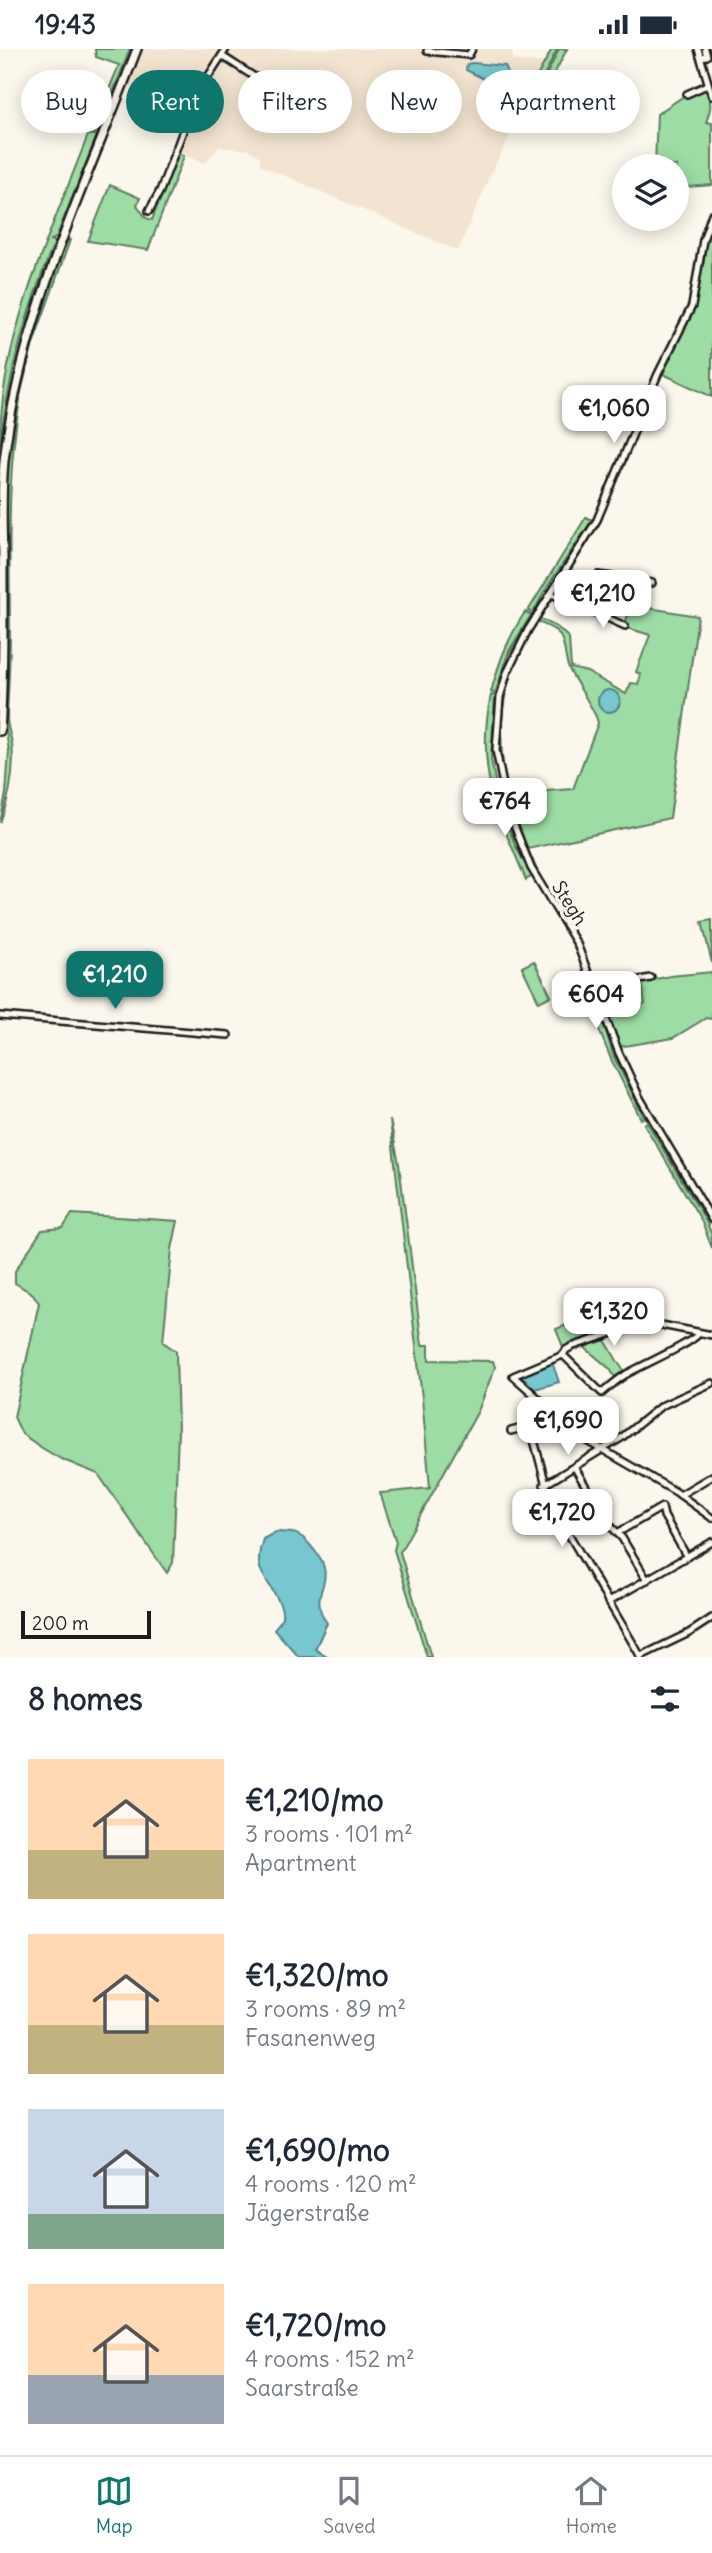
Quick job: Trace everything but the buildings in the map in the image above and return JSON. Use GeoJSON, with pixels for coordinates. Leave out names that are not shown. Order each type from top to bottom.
{"type":"FeatureCollection","features":[{"type":"Feature","properties":{"kind":"main road"},"geometry":{"type":"LineString","coordinates":[[0,731],[3,670],[3,480],[17,384],[29,335],[49,275],[136,49]]}},
{"type":"Feature","properties":{"kind":"street"},"geometry":{"type":"LineString","coordinates":[[149,211],[160,191],[197,94],[226,49]]}},
{"type":"Feature","properties":{"kind":"street"},"geometry":{"type":"LineString","coordinates":[[427,51],[469,55],[472,49]]}},
{"type":"Feature","properties":{"kind":"street"},"geometry":{"type":"LineString","coordinates":[[698,49],[712,96]]}},
{"type":"Feature","properties":{"kind":"street"},"geometry":{"type":"LineString","coordinates":[[700,57],[707,56],[705,49]]}},
{"type":"Feature","properties":{"kind":"street"},"geometry":{"type":"LineString","coordinates":[[222,56],[244,70]]}},
{"type":"Feature","properties":{"kind":"street"},"geometry":{"type":"LineString","coordinates":[[687,94],[707,85]]}},
{"type":"Feature","properties":{"kind":"street","name":"Stegh"},"geometry":{"type":"LineString","coordinates":[[712,214],[702,240],[692,306],[658,375],[597,520],[528,631],[507,673],[500,697],[496,750],[508,810],[531,868],[574,937],[619,1053],[653,1122],[712,1220]]}},
{"type":"Feature","properties":{"kind":"street"},"geometry":{"type":"LineString","coordinates":[[592,611],[599,575],[652,583]]}},
{"type":"Feature","properties":{"kind":"street"},"geometry":{"type":"LineString","coordinates":[[551,594],[625,626]]}},
{"type":"Feature","properties":{"kind":"street"},"geometry":{"type":"LineString","coordinates":[[594,988],[652,978]]}},
{"type":"Feature","properties":{"kind":"street"},"geometry":{"type":"LineString","coordinates":[[0,1016],[228,1035]]}},
{"type":"Feature","properties":{"kind":"street"},"geometry":{"type":"LineString","coordinates":[[712,1335],[646,1322],[579,1344],[566,1350],[563,1356],[513,1376],[577,1433],[680,1495],[712,1518]]}},
{"type":"Feature","properties":{"kind":"street"},"geometry":{"type":"LineString","coordinates":[[563,1356],[602,1393],[624,1376],[693,1341],[698,1334]]}},
{"type":"Feature","properties":{"kind":"street"},"geometry":{"type":"LineString","coordinates":[[544,1485],[603,1451],[661,1406],[712,1383]]}},
{"type":"Feature","properties":{"kind":"street"},"geometry":{"type":"LineString","coordinates":[[511,1431],[545,1422],[557,1415]]}},
{"type":"Feature","properties":{"kind":"street"},"geometry":{"type":"LineString","coordinates":[[530,1425],[551,1504],[641,1656],[689,1633],[712,1618]]}},
{"type":"Feature","properties":{"kind":"street"},"geometry":{"type":"LineString","coordinates":[[575,1468],[606,1521],[618,1532],[647,1580]]}},
{"type":"Feature","properties":{"kind":"street"},"geometry":{"type":"LineString","coordinates":[[680,1495],[712,1476]]}},
{"type":"Feature","properties":{"kind":"street"},"geometry":{"type":"LineString","coordinates":[[618,1532],[662,1507],[687,1557]]}},
{"type":"Feature","properties":{"kind":"street"},"geometry":{"type":"LineString","coordinates":[[608,1602],[712,1542]]}},
{"type":"Feature","properties":{"kind":"shaded area"},"geometry":{"type":"Polygon","coordinates":[[[143,49],[512,49],[513,60],[548,63],[544,70],[476,70],[476,133],[512,133],[492,171],[458,251],[260,165],[260,157],[249,150],[219,147],[205,163],[178,153],[185,133],[224,133],[224,70],[135,70],[143,49]]]}},
{"type":"Feature","properties":{"kind":"green space"},"geometry":{"type":"Polygon","coordinates":[[[95,49],[130,49],[112,95],[112,82],[119,65],[96,57],[95,49]]]}},
{"type":"Feature","properties":{"kind":"green space"},"geometry":{"type":"Polygon","coordinates":[[[552,49],[557,49],[547,70],[540,70],[552,49]]]}},
{"type":"Feature","properties":{"kind":"green space"},"geometry":{"type":"Polygon","coordinates":[[[559,49],[567,49],[556,70],[549,70],[559,49]]]}},
{"type":"Feature","properties":{"kind":"green space"},"geometry":{"type":"Polygon","coordinates":[[[705,88],[709,98],[706,122],[712,123],[712,185],[689,187],[689,154],[655,154],[657,114],[687,94],[705,88]]]}},
{"type":"Feature","properties":{"kind":"green space"},"geometry":{"type":"Polygon","coordinates":[[[88,135],[97,135],[56,238],[51,240],[55,242],[36,291],[14,367],[0,444],[8,364],[18,325],[43,248],[88,135]]]}},
{"type":"Feature","properties":{"kind":"green space"},"geometry":{"type":"Polygon","coordinates":[[[178,153],[184,156],[148,250],[88,241],[110,185],[140,198],[137,205],[146,218],[152,220],[178,153]]]}},
{"type":"Feature","properties":{"kind":"green space"},"geometry":{"type":"Polygon","coordinates":[[[712,220],[712,397],[661,373],[694,306],[699,288],[702,252],[712,220]]]}},
{"type":"Feature","properties":{"kind":"green space"},"geometry":{"type":"Polygon","coordinates":[[[70,240],[33,344],[20,396],[18,392],[28,348],[65,241],[70,240]]]}},
{"type":"Feature","properties":{"kind":"green space"},"geometry":{"type":"Polygon","coordinates":[[[56,243],[58,244],[26,335],[10,397],[28,319],[56,243]]]}},
{"type":"Feature","properties":{"kind":"green space"},"geometry":{"type":"Polygon","coordinates":[[[20,400],[10,517],[7,718],[13,764],[9,794],[0,823],[6,793],[9,751],[4,718],[6,471],[16,402],[20,400]]]}},
{"type":"Feature","properties":{"kind":"green space"},"geometry":{"type":"Polygon","coordinates":[[[586,517],[592,520],[533,613],[528,611],[586,517]]]}},
{"type":"Feature","properties":{"kind":"green space"},"geometry":{"type":"Polygon","coordinates":[[[631,605],[698,616],[670,818],[528,849],[539,880],[514,810],[509,794],[573,789],[598,723],[569,669],[560,635],[537,621],[539,618],[557,627],[569,638],[571,668],[587,672],[626,694],[631,683],[638,684],[641,675],[636,672],[650,635],[624,627],[631,605]]]}},
{"type":"Feature","properties":{"kind":"green space"},"geometry":{"type":"Polygon","coordinates":[[[525,612],[531,615],[509,651],[495,694],[491,692],[501,660],[525,612]]]}},
{"type":"Feature","properties":{"kind":"green space"},"geometry":{"type":"Polygon","coordinates":[[[532,616],[534,617],[509,663],[499,695],[497,694],[510,652],[532,616]]]}},
{"type":"Feature","properties":{"kind":"green space"},"geometry":{"type":"Polygon","coordinates":[[[515,663],[508,683],[502,726],[506,782],[505,779],[500,748],[500,718],[506,687],[515,663]]]}},
{"type":"Feature","properties":{"kind":"green space"},"geometry":{"type":"Polygon","coordinates":[[[491,695],[495,696],[491,759],[497,791],[492,793],[486,744],[491,695]]]}},
{"type":"Feature","properties":{"kind":"green space"},"geometry":{"type":"Polygon","coordinates":[[[497,797],[516,847],[532,876],[526,880],[497,812],[494,798],[497,797]]]}},
{"type":"Feature","properties":{"kind":"green space"},"geometry":{"type":"Polygon","coordinates":[[[712,920],[712,963],[702,922],[712,920]]]}},
{"type":"Feature","properties":{"kind":"green space"},"geometry":{"type":"Polygon","coordinates":[[[534,961],[551,996],[539,1002],[522,967],[534,961]]]}},
{"type":"Feature","properties":{"kind":"green space"},"geometry":{"type":"Polygon","coordinates":[[[712,972],[712,1019],[706,1018],[673,1038],[619,1047],[607,1016],[645,1004],[642,982],[712,972]]]}},
{"type":"Feature","properties":{"kind":"green space"},"geometry":{"type":"Polygon","coordinates":[[[602,1018],[613,1055],[644,1117],[641,1119],[595,1020],[602,1018]]]}},
{"type":"Feature","properties":{"kind":"green space"},"geometry":{"type":"Polygon","coordinates":[[[606,1027],[647,1115],[645,1118],[615,1056],[606,1027]]]}},
{"type":"Feature","properties":{"kind":"green space"},"geometry":{"type":"Polygon","coordinates":[[[390,1120],[399,1164],[422,1345],[429,1345],[429,1360],[493,1361],[495,1367],[478,1411],[400,1552],[431,1657],[427,1657],[394,1550],[396,1542],[380,1493],[430,1488],[390,1120]]]}},
{"type":"Feature","properties":{"kind":"green space"},"geometry":{"type":"Polygon","coordinates":[[[647,1120],[650,1121],[707,1220],[647,1120]]]}},
{"type":"Feature","properties":{"kind":"green space"},"geometry":{"type":"Polygon","coordinates":[[[647,1122],[706,1221],[712,1235],[712,1248],[701,1220],[644,1124],[647,1122]]]}},
{"type":"Feature","properties":{"kind":"green space"},"geometry":{"type":"Polygon","coordinates":[[[72,1214],[178,1221],[172,1249],[163,1342],[176,1351],[178,1432],[173,1563],[167,1573],[98,1474],[42,1448],[22,1434],[14,1417],[39,1303],[33,1294],[15,1283],[15,1271],[42,1230],[63,1228],[72,1214]]]}},
{"type":"Feature","properties":{"kind":"green space"},"geometry":{"type":"Polygon","coordinates":[[[595,1314],[602,1333],[563,1347],[556,1329],[595,1314]]]}},
{"type":"Feature","properties":{"kind":"green space"},"geometry":{"type":"Polygon","coordinates":[[[603,1338],[625,1372],[616,1379],[610,1369],[583,1346],[603,1338]]]}},
{"type":"Feature","properties":{"kind":"water"},"geometry":{"type":"Polygon","coordinates":[[[467,64],[505,66],[507,70],[476,70],[476,75],[466,70],[467,64]]]}},
{"type":"Feature","properties":{"kind":"water"},"geometry":{"type":"Polygon","coordinates":[[[605,690],[613,690],[620,697],[620,705],[613,712],[605,712],[598,705],[598,697],[605,690]]]}},
{"type":"Feature","properties":{"kind":"water"},"geometry":{"type":"Polygon","coordinates":[[[552,1362],[559,1382],[535,1389],[522,1377],[525,1373],[552,1362]]]}},
{"type":"Feature","properties":{"kind":"water"},"geometry":{"type":"Polygon","coordinates":[[[276,1532],[303,1537],[322,1561],[325,1572],[319,1606],[327,1623],[315,1649],[327,1657],[299,1657],[274,1629],[281,1620],[281,1608],[262,1573],[259,1557],[263,1539],[276,1532]]]}}]}
